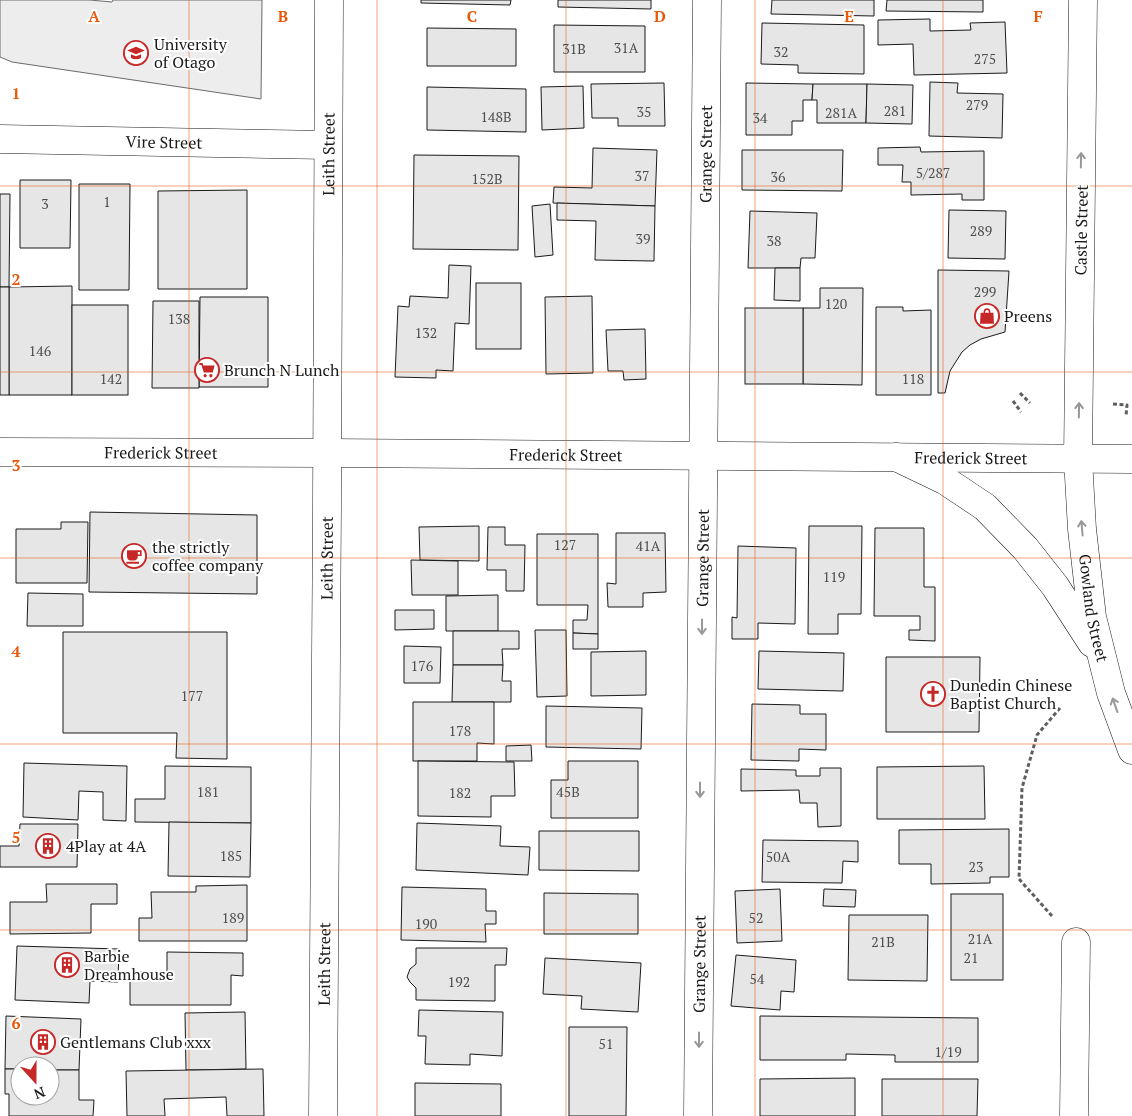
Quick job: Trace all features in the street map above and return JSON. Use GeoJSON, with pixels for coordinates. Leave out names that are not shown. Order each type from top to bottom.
{"type":"FeatureCollection","features":[{"type":"Feature","properties":{"kind":"main road","name":"Leith Street"},"geometry":{"type":"LineString","coordinates":[[323,1116],[329,0]]}},
{"type":"Feature","properties":{"kind":"main road","name":"Grange Street"},"geometry":{"type":"LineString","coordinates":[[698,1116],[707,0]]}},
{"type":"Feature","properties":{"kind":"main road","name":"Castle Street"},"geometry":{"type":"LineString","coordinates":[[1078,459],[1083,0]]}},
{"type":"Feature","properties":{"kind":"main road","name":"Vire Street"},"geometry":{"type":"LineString","coordinates":[[0,139],[328,145]]}},
{"type":"Feature","properties":{"kind":"main road","name":"Frederick Street"},"geometry":{"type":"LineString","coordinates":[[0,452],[1132,460]]}},
{"type":"Feature","properties":{"kind":"main road"},"geometry":{"type":"LineString","coordinates":[[896,457],[946,481],[985,507],[1025,548],[1055,586],[1102,659]]}},
{"type":"Feature","properties":{"kind":"main road","name":"Gowland Street"},"geometry":{"type":"LineString","coordinates":[[1078,459],[1082,530],[1092,617],[1111,693],[1132,750]]}},
{"type":"Feature","properties":{"kind":"main road"},"geometry":{"type":"LineString","coordinates":[[1074,1116],[1076,942]]}},
{"type":"Feature","properties":{"kind":"path"},"geometry":{"type":"LineString","coordinates":[[1020,394],[1030,403]]}},
{"type":"Feature","properties":{"kind":"path"},"geometry":{"type":"LineString","coordinates":[[1012,401],[1021,412]]}},
{"type":"Feature","properties":{"kind":"path"},"geometry":{"type":"LineString","coordinates":[[1113,404],[1127,404],[1126,416]]}},
{"type":"Feature","properties":{"kind":"path"},"geometry":{"type":"LineString","coordinates":[[1060,708],[1037,735],[1022,788],[1018,879],[1076,942]]}},
{"type":"Feature","properties":{"kind":"shaded area","name":"University of Otago"},"geometry":{"type":"Polygon","coordinates":[[[0,0],[90,0],[112,2],[113,0],[262,0],[261,99],[12,62],[0,57],[0,0]]]}},
{"type":"Feature","properties":{"kind":"building"},"geometry":{"type":"Polygon","coordinates":[[[421,0],[511,0],[510,5],[421,3],[421,0]]]}},
{"type":"Feature","properties":{"kind":"building"},"geometry":{"type":"Polygon","coordinates":[[[558,0],[651,0],[651,9],[558,7],[558,0]]]}},
{"type":"Feature","properties":{"kind":"building"},"geometry":{"type":"Polygon","coordinates":[[[772,0],[874,0],[874,16],[771,14],[772,0]]]}},
{"type":"Feature","properties":{"kind":"building"},"geometry":{"type":"Polygon","coordinates":[[[887,0],[983,0],[983,12],[886,11],[887,0]]]}},
{"type":"Feature","properties":{"kind":"building"},"geometry":{"type":"Polygon","coordinates":[[[930,19],[930,31],[971,30],[970,23],[1005,22],[1007,73],[914,75],[913,44],[878,45],[878,20],[930,19]]]}},
{"type":"Feature","properties":{"kind":"building"},"geometry":{"type":"Polygon","coordinates":[[[762,23],[864,25],[864,74],[798,73],[798,65],[761,64],[762,23]]]}},
{"type":"Feature","properties":{"kind":"building"},"geometry":{"type":"Polygon","coordinates":[[[554,25],[645,26],[645,72],[554,72],[554,25]]]}},
{"type":"Feature","properties":{"kind":"building"},"geometry":{"type":"Polygon","coordinates":[[[427,28],[516,29],[516,66],[427,66],[427,28]]]}},
{"type":"Feature","properties":{"kind":"building"},"geometry":{"type":"Polygon","coordinates":[[[930,82],[958,83],[957,93],[1003,94],[1002,138],[929,136],[930,82]]]}},
{"type":"Feature","properties":{"kind":"building"},"geometry":{"type":"Polygon","coordinates":[[[664,83],[665,126],[618,126],[618,118],[592,118],[591,84],[664,83]]]}},
{"type":"Feature","properties":{"kind":"building"},"geometry":{"type":"Polygon","coordinates":[[[746,83],[813,84],[812,100],[803,100],[803,121],[792,121],[792,135],[746,135],[746,83]]]}},
{"type":"Feature","properties":{"kind":"building"},"geometry":{"type":"Polygon","coordinates":[[[813,84],[867,84],[866,123],[817,123],[817,100],[812,100],[813,84]]]}},
{"type":"Feature","properties":{"kind":"building"},"geometry":{"type":"Polygon","coordinates":[[[867,84],[913,85],[912,124],[866,123],[867,84]]]}},
{"type":"Feature","properties":{"kind":"building"},"geometry":{"type":"Polygon","coordinates":[[[583,86],[584,128],[542,130],[541,87],[583,86]]]}},
{"type":"Feature","properties":{"kind":"building"},"geometry":{"type":"Polygon","coordinates":[[[427,87],[526,89],[526,132],[427,130],[427,87]]]}},
{"type":"Feature","properties":{"kind":"building"},"geometry":{"type":"Polygon","coordinates":[[[920,147],[921,152],[984,151],[984,200],[962,200],[962,194],[911,195],[911,182],[902,182],[903,165],[878,165],[878,148],[920,147]]]}},
{"type":"Feature","properties":{"kind":"building"},"geometry":{"type":"Polygon","coordinates":[[[593,148],[657,150],[655,206],[553,203],[554,187],[592,188],[593,148]]]}},
{"type":"Feature","properties":{"kind":"building"},"geometry":{"type":"Polygon","coordinates":[[[742,150],[843,150],[842,191],[742,190],[742,150]]]}},
{"type":"Feature","properties":{"kind":"building"},"geometry":{"type":"Polygon","coordinates":[[[414,155],[519,156],[518,250],[413,249],[414,155]]]}},
{"type":"Feature","properties":{"kind":"building"},"geometry":{"type":"Polygon","coordinates":[[[20,180],[71,180],[70,248],[20,248],[20,180]]]}},
{"type":"Feature","properties":{"kind":"building"},"geometry":{"type":"Polygon","coordinates":[[[79,184],[130,184],[129,290],[79,290],[79,184]]]}},
{"type":"Feature","properties":{"kind":"building"},"geometry":{"type":"Polygon","coordinates":[[[247,190],[247,289],[158,289],[158,191],[247,190]]]}},
{"type":"Feature","properties":{"kind":"building"},"geometry":{"type":"Polygon","coordinates":[[[0,194],[10,194],[9,287],[0,287],[0,194]]]}},
{"type":"Feature","properties":{"kind":"building"},"geometry":{"type":"Polygon","coordinates":[[[557,203],[655,206],[654,261],[595,260],[596,221],[557,220],[557,203]]]}},
{"type":"Feature","properties":{"kind":"building"},"geometry":{"type":"Polygon","coordinates":[[[550,204],[553,255],[535,257],[532,206],[550,204]]]}},
{"type":"Feature","properties":{"kind":"building"},"geometry":{"type":"Polygon","coordinates":[[[949,210],[1006,211],[1005,259],[948,258],[949,210]]]}},
{"type":"Feature","properties":{"kind":"building"},"geometry":{"type":"Polygon","coordinates":[[[750,211],[817,213],[815,258],[801,258],[800,268],[748,268],[750,211]]]}},
{"type":"Feature","properties":{"kind":"building"},"geometry":{"type":"Polygon","coordinates":[[[449,265],[471,266],[469,324],[455,323],[453,371],[436,370],[436,378],[395,377],[398,306],[409,307],[410,296],[448,298],[449,265]]]}},
{"type":"Feature","properties":{"kind":"building"},"geometry":{"type":"Polygon","coordinates":[[[775,268],[800,268],[800,301],[774,300],[775,268]]]}},
{"type":"Feature","properties":{"kind":"building"},"geometry":{"type":"Polygon","coordinates":[[[938,270],[1009,271],[1005,332],[981,339],[962,352],[950,371],[945,393],[938,393],[938,270]]]}},
{"type":"Feature","properties":{"kind":"building"},"geometry":{"type":"Polygon","coordinates":[[[476,283],[521,283],[521,349],[476,349],[476,283]]]}},
{"type":"Feature","properties":{"kind":"building"},"geometry":{"type":"Polygon","coordinates":[[[72,286],[72,395],[9,395],[9,287],[72,286]]]}},
{"type":"Feature","properties":{"kind":"building"},"geometry":{"type":"Polygon","coordinates":[[[0,287],[9,287],[9,395],[0,395],[0,287]]]}},
{"type":"Feature","properties":{"kind":"building"},"geometry":{"type":"Polygon","coordinates":[[[820,288],[863,288],[862,385],[803,384],[803,308],[820,308],[820,288]]]}},
{"type":"Feature","properties":{"kind":"building"},"geometry":{"type":"Polygon","coordinates":[[[592,296],[593,373],[546,374],[545,297],[592,296]]]}},
{"type":"Feature","properties":{"kind":"building"},"geometry":{"type":"Polygon","coordinates":[[[200,297],[268,297],[268,387],[199,387],[200,297]]]}},
{"type":"Feature","properties":{"kind":"building"},"geometry":{"type":"Polygon","coordinates":[[[153,301],[199,301],[199,388],[152,388],[153,301]]]}},
{"type":"Feature","properties":{"kind":"building"},"geometry":{"type":"Polygon","coordinates":[[[72,305],[128,305],[128,395],[72,395],[72,305]]]}},
{"type":"Feature","properties":{"kind":"building"},"geometry":{"type":"Polygon","coordinates":[[[876,307],[903,307],[903,311],[931,310],[931,395],[876,395],[876,307]]]}},
{"type":"Feature","properties":{"kind":"building"},"geometry":{"type":"Polygon","coordinates":[[[745,308],[803,308],[803,384],[745,384],[745,308]]]}},
{"type":"Feature","properties":{"kind":"building"},"geometry":{"type":"Polygon","coordinates":[[[645,329],[646,379],[624,380],[623,371],[608,371],[606,330],[645,329]]]}},
{"type":"Feature","properties":{"kind":"building"},"geometry":{"type":"Polygon","coordinates":[[[90,512],[257,515],[257,594],[89,592],[90,512]]]}},
{"type":"Feature","properties":{"kind":"building"},"geometry":{"type":"Polygon","coordinates":[[[61,522],[88,522],[87,583],[16,583],[16,529],[61,529],[61,522]]]}},
{"type":"Feature","properties":{"kind":"building"},"geometry":{"type":"Polygon","coordinates":[[[479,526],[479,561],[420,560],[419,527],[479,526]]]}},
{"type":"Feature","properties":{"kind":"building"},"geometry":{"type":"Polygon","coordinates":[[[809,526],[862,526],[861,614],[838,614],[838,634],[808,634],[809,526]]]}},
{"type":"Feature","properties":{"kind":"building"},"geometry":{"type":"Polygon","coordinates":[[[488,527],[505,527],[505,545],[525,545],[524,591],[506,591],[506,570],[487,570],[488,527]]]}},
{"type":"Feature","properties":{"kind":"building"},"geometry":{"type":"Polygon","coordinates":[[[875,528],[924,528],[924,587],[935,587],[935,641],[909,640],[909,630],[920,630],[920,616],[874,616],[875,528]]]}},
{"type":"Feature","properties":{"kind":"building"},"geometry":{"type":"Polygon","coordinates":[[[616,533],[665,533],[666,592],[643,593],[643,607],[608,607],[607,583],[616,584],[616,533]]]}},
{"type":"Feature","properties":{"kind":"building"},"geometry":{"type":"Polygon","coordinates":[[[537,534],[598,534],[598,634],[573,633],[573,620],[587,620],[588,605],[537,605],[537,534]]]}},
{"type":"Feature","properties":{"kind":"building"},"geometry":{"type":"Polygon","coordinates":[[[738,546],[796,548],[795,624],[758,623],[758,639],[732,639],[732,617],[737,618],[738,546]]]}},
{"type":"Feature","properties":{"kind":"building"},"geometry":{"type":"Polygon","coordinates":[[[411,560],[458,561],[458,595],[412,595],[411,560]]]}},
{"type":"Feature","properties":{"kind":"building"},"geometry":{"type":"Polygon","coordinates":[[[28,593],[83,594],[83,626],[27,626],[28,593]]]}},
{"type":"Feature","properties":{"kind":"building"},"geometry":{"type":"Polygon","coordinates":[[[498,595],[498,631],[446,631],[446,596],[498,595]]]}},
{"type":"Feature","properties":{"kind":"building"},"geometry":{"type":"Polygon","coordinates":[[[395,610],[434,610],[434,629],[395,630],[395,610]]]}},
{"type":"Feature","properties":{"kind":"building"},"geometry":{"type":"Polygon","coordinates":[[[535,630],[566,630],[567,696],[537,697],[535,630]]]}},
{"type":"Feature","properties":{"kind":"building"},"geometry":{"type":"Polygon","coordinates":[[[453,631],[519,631],[519,649],[502,649],[503,665],[453,665],[453,631]]]}},
{"type":"Feature","properties":{"kind":"building"},"geometry":{"type":"Polygon","coordinates":[[[63,632],[227,632],[227,759],[176,758],[177,733],[63,733],[63,632]]]}},
{"type":"Feature","properties":{"kind":"building"},"geometry":{"type":"Polygon","coordinates":[[[573,633],[598,634],[598,649],[573,649],[573,633]]]}},
{"type":"Feature","properties":{"kind":"building"},"geometry":{"type":"Polygon","coordinates":[[[404,646],[441,647],[440,683],[404,683],[404,646]]]}},
{"type":"Feature","properties":{"kind":"building"},"geometry":{"type":"Polygon","coordinates":[[[646,651],[646,695],[591,696],[591,652],[646,651]]]}},
{"type":"Feature","properties":{"kind":"building"},"geometry":{"type":"Polygon","coordinates":[[[759,651],[844,653],[843,691],[758,689],[759,651]]]}},
{"type":"Feature","properties":{"kind":"building","name":"Dunedin Chinese Baptist Church"},"geometry":{"type":"Polygon","coordinates":[[[886,657],[980,657],[979,732],[886,732],[886,657]]]}},
{"type":"Feature","properties":{"kind":"building"},"geometry":{"type":"Polygon","coordinates":[[[453,665],[503,665],[502,681],[511,681],[511,702],[452,702],[453,665]]]}},
{"type":"Feature","properties":{"kind":"building"},"geometry":{"type":"Polygon","coordinates":[[[413,702],[494,702],[494,744],[477,743],[477,761],[413,761],[413,702]]]}},
{"type":"Feature","properties":{"kind":"building"},"geometry":{"type":"Polygon","coordinates":[[[752,704],[800,705],[800,714],[826,714],[826,750],[799,749],[799,761],[751,760],[752,704]]]}},
{"type":"Feature","properties":{"kind":"building"},"geometry":{"type":"Polygon","coordinates":[[[546,706],[642,708],[641,749],[546,747],[546,706]]]}},
{"type":"Feature","properties":{"kind":"building"},"geometry":{"type":"Polygon","coordinates":[[[531,745],[532,761],[506,761],[506,746],[531,745]]]}},
{"type":"Feature","properties":{"kind":"building"},"geometry":{"type":"Polygon","coordinates":[[[418,761],[514,762],[515,796],[491,796],[491,817],[418,816],[418,761]]]}},
{"type":"Feature","properties":{"kind":"building"},"geometry":{"type":"Polygon","coordinates":[[[568,761],[638,761],[638,818],[551,818],[551,780],[568,780],[568,761]]]}},
{"type":"Feature","properties":{"kind":"building"},"geometry":{"type":"Polygon","coordinates":[[[24,763],[127,766],[126,821],[103,820],[103,792],[79,791],[78,820],[23,817],[24,763]]]}},
{"type":"Feature","properties":{"kind":"building"},"geometry":{"type":"Polygon","coordinates":[[[165,766],[251,767],[251,823],[135,822],[135,799],[165,799],[165,766]]]}},
{"type":"Feature","properties":{"kind":"building"},"geometry":{"type":"Polygon","coordinates":[[[984,766],[985,819],[877,819],[877,767],[984,766]]]}},
{"type":"Feature","properties":{"kind":"building"},"geometry":{"type":"Polygon","coordinates":[[[820,768],[841,768],[841,826],[818,827],[817,803],[800,803],[799,790],[741,791],[741,769],[796,770],[796,776],[820,776],[820,768]]]}},
{"type":"Feature","properties":{"kind":"building"},"geometry":{"type":"Polygon","coordinates":[[[169,822],[251,823],[250,877],[168,876],[169,822]]]}},
{"type":"Feature","properties":{"kind":"building"},"geometry":{"type":"Polygon","coordinates":[[[417,823],[501,826],[500,846],[530,847],[528,875],[416,870],[417,823]]]}},
{"type":"Feature","properties":{"kind":"building","name":"4Play at 4A"},"geometry":{"type":"Polygon","coordinates":[[[20,824],[78,824],[77,867],[0,867],[0,846],[19,846],[20,824]]]}},
{"type":"Feature","properties":{"kind":"building"},"geometry":{"type":"Polygon","coordinates":[[[1009,829],[1009,877],[990,877],[990,883],[931,884],[931,864],[899,864],[899,830],[1009,829]]]}},
{"type":"Feature","properties":{"kind":"building"},"geometry":{"type":"Polygon","coordinates":[[[539,831],[639,831],[639,871],[539,870],[539,831]]]}},
{"type":"Feature","properties":{"kind":"building"},"geometry":{"type":"Polygon","coordinates":[[[763,840],[858,841],[858,862],[843,861],[842,883],[762,882],[763,840]]]}},
{"type":"Feature","properties":{"kind":"building"},"geometry":{"type":"Polygon","coordinates":[[[46,884],[117,884],[117,904],[91,904],[91,933],[10,934],[10,902],[47,902],[46,884]]]}},
{"type":"Feature","properties":{"kind":"building"},"geometry":{"type":"Polygon","coordinates":[[[247,885],[247,941],[139,941],[139,918],[152,918],[151,892],[196,892],[196,886],[247,885]]]}},
{"type":"Feature","properties":{"kind":"building"},"geometry":{"type":"Polygon","coordinates":[[[402,887],[486,889],[486,911],[496,911],[496,924],[485,924],[486,942],[401,940],[402,887]]]}},
{"type":"Feature","properties":{"kind":"building"},"geometry":{"type":"Polygon","coordinates":[[[780,889],[782,941],[737,943],[735,891],[780,889]]]}},
{"type":"Feature","properties":{"kind":"building"},"geometry":{"type":"Polygon","coordinates":[[[824,889],[856,890],[855,907],[823,906],[824,889]]]}},
{"type":"Feature","properties":{"kind":"building"},"geometry":{"type":"Polygon","coordinates":[[[544,893],[638,894],[638,934],[544,934],[544,893]]]}},
{"type":"Feature","properties":{"kind":"building"},"geometry":{"type":"Polygon","coordinates":[[[951,894],[1003,894],[1003,980],[951,980],[951,894]]]}},
{"type":"Feature","properties":{"kind":"building"},"geometry":{"type":"Polygon","coordinates":[[[849,915],[928,915],[927,981],[848,980],[849,915]]]}},
{"type":"Feature","properties":{"kind":"building","name":"Barbie Dreamhouse"},"geometry":{"type":"Polygon","coordinates":[[[17,946],[119,949],[118,982],[90,981],[89,1003],[15,1000],[17,946]]]}},
{"type":"Feature","properties":{"kind":"building"},"geometry":{"type":"Polygon","coordinates":[[[416,948],[507,948],[506,965],[495,965],[495,1001],[416,1000],[416,988],[407,977],[410,969],[416,964],[416,948]]]}},
{"type":"Feature","properties":{"kind":"building"},"geometry":{"type":"Polygon","coordinates":[[[167,952],[243,953],[243,976],[231,975],[231,1005],[130,1005],[130,972],[167,972],[167,952]]]}},
{"type":"Feature","properties":{"kind":"building"},"geometry":{"type":"Polygon","coordinates":[[[736,955],[796,960],[794,992],[781,991],[780,1010],[731,1006],[736,955]]]}},
{"type":"Feature","properties":{"kind":"building"},"geometry":{"type":"Polygon","coordinates":[[[545,958],[641,963],[638,1012],[581,1009],[582,996],[543,994],[545,958]]]}},
{"type":"Feature","properties":{"kind":"building"},"geometry":{"type":"Polygon","coordinates":[[[419,1010],[503,1012],[502,1056],[470,1054],[470,1065],[425,1064],[426,1036],[418,1036],[419,1010]]]}},
{"type":"Feature","properties":{"kind":"building"},"geometry":{"type":"Polygon","coordinates":[[[245,1012],[246,1069],[186,1070],[185,1013],[245,1012]]]}},
{"type":"Feature","properties":{"kind":"building","name":"Gentlemans Club xxx"},"geometry":{"type":"Polygon","coordinates":[[[6,1016],[81,1019],[79,1070],[60,1070],[60,1056],[10,1056],[10,1069],[5,1069],[6,1016]]]}},
{"type":"Feature","properties":{"kind":"building"},"geometry":{"type":"Polygon","coordinates":[[[760,1016],[978,1018],[978,1062],[895,1062],[895,1055],[846,1054],[846,1060],[760,1060],[760,1016]]]}},
{"type":"Feature","properties":{"kind":"building"},"geometry":{"type":"Polygon","coordinates":[[[569,1027],[627,1027],[626,1116],[569,1116],[569,1027]]]}},
{"type":"Feature","properties":{"kind":"building"},"geometry":{"type":"Polygon","coordinates":[[[5,1069],[10,1069],[10,1106],[60,1106],[60,1070],[79,1070],[79,1100],[94,1100],[93,1116],[9,1116],[9,1094],[5,1094],[5,1069]]]}},
{"type":"Feature","properties":{"kind":"building"},"geometry":{"type":"Polygon","coordinates":[[[263,1069],[264,1116],[227,1116],[226,1097],[164,1099],[165,1116],[127,1116],[126,1071],[263,1069]]]}},
{"type":"Feature","properties":{"kind":"building"},"geometry":{"type":"Polygon","coordinates":[[[855,1078],[855,1116],[760,1116],[760,1079],[855,1078]]]}},
{"type":"Feature","properties":{"kind":"building"},"geometry":{"type":"Polygon","coordinates":[[[882,1079],[978,1079],[977,1116],[882,1116],[882,1079]]]}},
{"type":"Feature","properties":{"kind":"building"},"geometry":{"type":"Polygon","coordinates":[[[415,1083],[501,1084],[501,1116],[415,1116],[415,1083]]]}},
{"type":"Feature","properties":{"kind":"place","name":"University of Otago"},"geometry":{"type":"Point","coordinates":[136,53]}},
{"type":"Feature","properties":{"kind":"place","name":"Preens"},"geometry":{"type":"Point","coordinates":[987,316]}},
{"type":"Feature","properties":{"kind":"place","name":"Brunch N Lunch"},"geometry":{"type":"Point","coordinates":[207,370]}},
{"type":"Feature","properties":{"kind":"place","name":"the strictly coffee company"},"geometry":{"type":"Point","coordinates":[134,556]}},
{"type":"Feature","properties":{"kind":"place","name":"Dunedin Chinese Baptist Church"},"geometry":{"type":"Point","coordinates":[933,694]}},
{"type":"Feature","properties":{"kind":"place","name":"4Play at 4A"},"geometry":{"type":"Point","coordinates":[48,846]}},
{"type":"Feature","properties":{"kind":"place","name":"Barbie Dreamhouse"},"geometry":{"type":"Point","coordinates":[67,965]}},
{"type":"Feature","properties":{"kind":"place","name":"Gentlemans Club xxx"},"geometry":{"type":"Point","coordinates":[43,1042]}}]}
